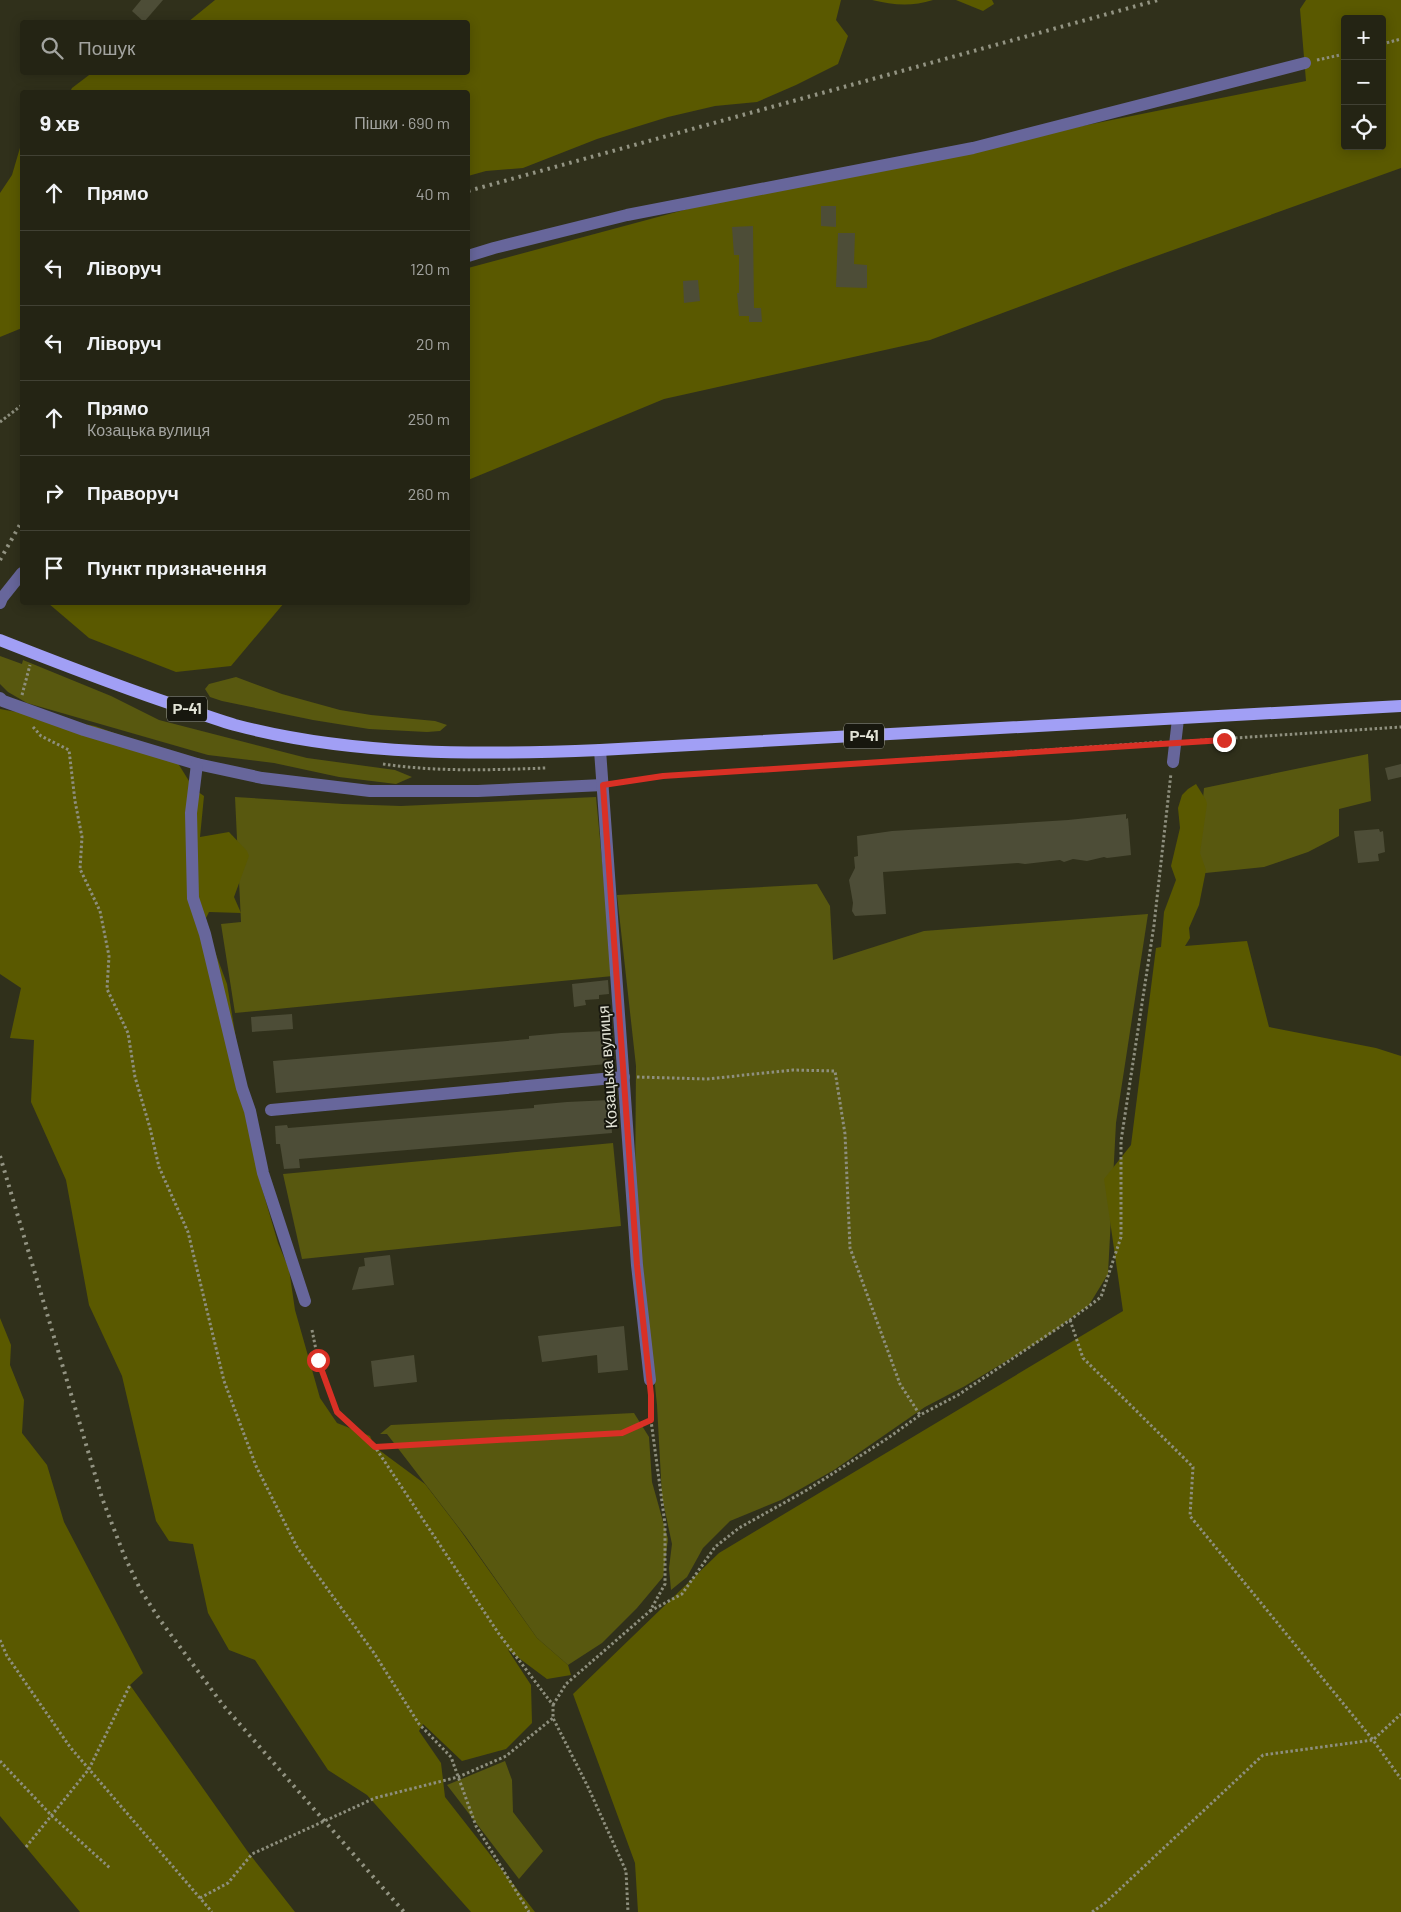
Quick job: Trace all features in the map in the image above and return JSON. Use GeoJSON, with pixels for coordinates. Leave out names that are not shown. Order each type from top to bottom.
{"type":"FeatureCollection","features":[{"type":"Feature","properties":{"kind":"main road","name":"Р-41"},"geometry":{"type":"LineString","coordinates":[[0,640],[140,694],[235,725],[326,744],[430,751],[560,752],[1401,706]]}},
{"type":"Feature","properties":{"kind":"street"},"geometry":{"type":"LineString","coordinates":[[470,255],[627,216],[973,148],[1305,63]]}},
{"type":"Feature","properties":{"kind":"street"},"geometry":{"type":"LineString","coordinates":[[0,603],[20,576]]}},
{"type":"Feature","properties":{"kind":"street"},"geometry":{"type":"LineString","coordinates":[[0,698],[3,702],[84,730],[198,764],[262,778],[370,791],[478,790],[603,785]]}},
{"type":"Feature","properties":{"kind":"street"},"geometry":{"type":"LineString","coordinates":[[1173,762],[1178,719]]}},
{"type":"Feature","properties":{"kind":"street","name":"Козацька вулиця"},"geometry":{"type":"LineString","coordinates":[[600,750],[637,1265],[650,1380]]}},
{"type":"Feature","properties":{"kind":"street"},"geometry":{"type":"LineString","coordinates":[[198,764],[192,813],[193,898],[205,934],[242,1088],[250,1112],[263,1172],[305,1301]]}},
{"type":"Feature","properties":{"kind":"street"},"geometry":{"type":"LineString","coordinates":[[271,1110],[624,1077]]}},
{"type":"Feature","properties":{"kind":"path"},"geometry":{"type":"LineString","coordinates":[[1386,43],[1401,38]]}},
{"type":"Feature","properties":{"kind":"path"},"geometry":{"type":"LineString","coordinates":[[1305,63],[1341,55]]}},
{"type":"Feature","properties":{"kind":"path"},"geometry":{"type":"LineString","coordinates":[[0,422],[20,407]]}},
{"type":"Feature","properties":{"kind":"path"},"geometry":{"type":"LineString","coordinates":[[19,707],[31,665]]}},
{"type":"Feature","properties":{"kind":"path"},"geometry":{"type":"LineString","coordinates":[[30,723],[41,736],[69,750],[75,801],[82,837],[80,869],[100,911],[109,956],[107,989],[128,1033],[135,1077],[159,1167],[188,1232],[224,1381],[256,1466],[298,1547],[374,1653],[419,1724],[451,1757],[476,1826],[529,1912]]}},
{"type":"Feature","properties":{"kind":"path"},"geometry":{"type":"LineString","coordinates":[[603,785],[663,776],[1401,727]]}},
{"type":"Feature","properties":{"kind":"path"},"geometry":{"type":"LineString","coordinates":[[628,1912],[626,1871],[588,1787],[553,1718],[553,1705],[566,1684],[650,1611],[682,1594],[715,1547],[739,1528],[807,1490],[920,1415],[958,1395],[1070,1320],[1101,1296],[1121,1237],[1121,1141],[1154,925],[1173,762]]}},
{"type":"Feature","properties":{"kind":"path"},"geometry":{"type":"LineString","coordinates":[[624,1077],[707,1079],[793,1070],[834,1072],[845,1134],[850,1248],[900,1384],[920,1415]]}},
{"type":"Feature","properties":{"kind":"path"},"geometry":{"type":"LineString","coordinates":[[1070,1320],[1083,1358],[1193,1468],[1190,1516],[1374,1740],[1401,1779]]}},
{"type":"Feature","properties":{"kind":"path"},"geometry":{"type":"LineString","coordinates":[[312,1330],[318,1360],[337,1412],[375,1447],[499,1634],[553,1705]]}},
{"type":"Feature","properties":{"kind":"path"},"geometry":{"type":"LineString","coordinates":[[650,1380],[651,1420],[665,1524],[665,1584],[650,1611]]}},
{"type":"Feature","properties":{"kind":"path"},"geometry":{"type":"LineString","coordinates":[[375,1447],[622,1433],[651,1420]]}},
{"type":"Feature","properties":{"kind":"path"},"geometry":{"type":"LineString","coordinates":[[0,1640],[12,1663],[70,1747],[212,1912]]}},
{"type":"Feature","properties":{"kind":"path"},"geometry":{"type":"LineString","coordinates":[[26,1847],[89,1769],[130,1685]]}},
{"type":"Feature","properties":{"kind":"path"},"geometry":{"type":"LineString","coordinates":[[1092,1912],[1104,1904],[1263,1755],[1374,1740],[1401,1714]]}},
{"type":"Feature","properties":{"kind":"path"},"geometry":{"type":"LineString","coordinates":[[200,1898],[228,1883],[252,1854],[375,1798],[458,1777],[506,1756],[553,1718]]}},
{"type":"Feature","properties":{"kind":"path"},"geometry":{"type":"LineString","coordinates":[[0,1761],[52,1816],[110,1868]]}},
{"type":"Feature","properties":{"kind":"shaded area"},"geometry":{"type":"Polygon","coordinates":[[[215,0],[841,0],[836,20],[848,36],[838,64],[757,102],[715,106],[668,117],[597,139],[523,168],[486,171],[470,175],[470,90],[71,90],[89,75],[470,75],[470,20],[190,20],[215,0]]]}},
{"type":"Feature","properties":{"kind":"shaded area"},"geometry":{"type":"Polygon","coordinates":[[[872,0],[933,0],[917,4],[902,4],[872,0]]]}},
{"type":"Feature","properties":{"kind":"shaded area"},"geometry":{"type":"Polygon","coordinates":[[[956,0],[992,0],[994,4],[983,11],[956,0]]]}},
{"type":"Feature","properties":{"kind":"shaded area"},"geometry":{"type":"Polygon","coordinates":[[[1306,0],[1401,0],[1401,168],[930,340],[664,399],[470,479],[470,267],[695,207],[878,167],[1306,81],[1300,9],[1306,0]]]}},
{"type":"Feature","properties":{"kind":"shaded area"},"geometry":{"type":"Polygon","coordinates":[[[20,148],[20,329],[0,337],[0,193],[12,175],[20,148]]]}},
{"type":"Feature","properties":{"kind":"shaded area"},"geometry":{"type":"Polygon","coordinates":[[[50,605],[282,605],[231,666],[176,672],[89,638],[50,605]]]}},
{"type":"Feature","properties":{"kind":"shaded area"},"geometry":{"type":"Polygon","coordinates":[[[0,656],[22,664],[23,660],[111,696],[159,720],[307,758],[395,770],[412,777],[396,784],[339,777],[274,763],[208,755],[27,703],[8,692],[0,684],[0,656]]]}},
{"type":"Feature","properties":{"kind":"shaded area"},"geometry":{"type":"Polygon","coordinates":[[[236,677],[282,694],[340,710],[435,721],[447,725],[440,731],[427,732],[369,729],[313,720],[222,701],[210,697],[205,689],[209,684],[236,677]]]}},
{"type":"Feature","properties":{"kind":"shaded area"},"geometry":{"type":"Polygon","coordinates":[[[0,709],[95,726],[164,751],[174,757],[194,789],[204,796],[200,837],[229,832],[247,851],[249,856],[234,897],[241,913],[209,912],[206,918],[208,933],[227,984],[259,1178],[278,1243],[289,1269],[295,1310],[320,1398],[337,1423],[370,1436],[375,1447],[425,1484],[537,1638],[568,1665],[571,1675],[547,1679],[508,1650],[531,1685],[532,1723],[506,1749],[462,1761],[423,1724],[419,1731],[441,1763],[445,1797],[535,1912],[471,1912],[367,1795],[328,1770],[255,1660],[229,1650],[208,1613],[193,1544],[169,1541],[156,1521],[122,1376],[89,1305],[66,1180],[31,1102],[34,1040],[10,1038],[21,988],[0,974],[0,709]]]}},
{"type":"Feature","properties":{"kind":"shaded area"},"geometry":{"type":"Polygon","coordinates":[[[1368,754],[1371,801],[1339,809],[1339,836],[1308,852],[1264,867],[1196,874],[1204,788],[1368,754]]]}},
{"type":"Feature","properties":{"kind":"shaded area"},"geometry":{"type":"Polygon","coordinates":[[[1196,784],[1207,804],[1200,853],[1206,870],[1199,905],[1189,928],[1190,938],[1185,946],[1247,941],[1269,1027],[1376,1048],[1401,1056],[1401,1912],[638,1912],[635,1863],[573,1694],[719,1553],[1123,1311],[1104,1179],[1131,1145],[1156,948],[1161,947],[1164,912],[1176,880],[1171,866],[1180,828],[1178,808],[1182,795],[1196,784]]]}},
{"type":"Feature","properties":{"kind":"shaded area"},"geometry":{"type":"Polygon","coordinates":[[[235,797],[401,806],[596,797],[613,976],[235,1013],[221,924],[241,922],[235,797]]]}},
{"type":"Feature","properties":{"kind":"shaded area"},"geometry":{"type":"Polygon","coordinates":[[[817,884],[830,906],[833,960],[924,931],[1148,914],[1116,1123],[1108,1274],[1089,1305],[1043,1339],[965,1386],[925,1407],[834,1470],[781,1500],[730,1521],[703,1548],[687,1577],[671,1590],[669,1568],[672,1544],[662,1497],[657,1405],[635,1194],[636,1066],[617,895],[817,884]]]}},
{"type":"Feature","properties":{"kind":"shaded area"},"geometry":{"type":"Polygon","coordinates":[[[613,1143],[621,1226],[302,1259],[283,1174],[613,1143]]]}},
{"type":"Feature","properties":{"kind":"shaded area"},"geometry":{"type":"Polygon","coordinates":[[[0,1318],[11,1345],[10,1365],[24,1400],[22,1433],[47,1465],[64,1522],[143,1673],[130,1685],[248,1852],[295,1912],[80,1912],[0,1816],[0,1318]]]}},
{"type":"Feature","properties":{"kind":"shaded area"},"geometry":{"type":"Polygon","coordinates":[[[634,1413],[649,1437],[652,1482],[668,1539],[663,1577],[637,1608],[602,1643],[568,1665],[537,1638],[466,1537],[387,1434],[380,1434],[391,1425],[634,1413]]]}},
{"type":"Feature","properties":{"kind":"shaded area"},"geometry":{"type":"Polygon","coordinates":[[[505,1761],[512,1780],[513,1812],[543,1851],[519,1879],[447,1785],[505,1761]]]}},
{"type":"Feature","properties":{"kind":"building"},"geometry":{"type":"Polygon","coordinates":[[[141,0],[163,0],[146,20],[142,20],[132,11],[141,0]]]}},
{"type":"Feature","properties":{"kind":"building"},"geometry":{"type":"Polygon","coordinates":[[[821,206],[836,206],[836,227],[821,226],[821,206]]]}},
{"type":"Feature","properties":{"kind":"building"},"geometry":{"type":"Polygon","coordinates":[[[753,226],[754,308],[761,308],[762,322],[749,322],[749,316],[739,316],[737,293],[739,293],[739,255],[734,255],[732,227],[753,226]]]}},
{"type":"Feature","properties":{"kind":"building"},"geometry":{"type":"Polygon","coordinates":[[[838,233],[855,233],[854,264],[867,265],[867,288],[836,287],[838,233]]]}},
{"type":"Feature","properties":{"kind":"building"},"geometry":{"type":"Polygon","coordinates":[[[698,280],[700,301],[684,303],[683,281],[698,280]]]}},
{"type":"Feature","properties":{"kind":"building"},"geometry":{"type":"Polygon","coordinates":[[[1401,764],[1401,777],[1388,780],[1385,768],[1401,764]]]}},
{"type":"Feature","properties":{"kind":"building"},"geometry":{"type":"Polygon","coordinates":[[[1126,814],[1126,819],[1128,818],[1131,855],[1104,857],[1087,861],[1073,859],[1064,862],[1060,860],[1025,864],[883,872],[886,914],[855,916],[852,911],[853,903],[849,880],[855,868],[854,857],[858,856],[857,836],[892,831],[1068,820],[1126,814]]]}},
{"type":"Feature","properties":{"kind":"building"},"geometry":{"type":"Polygon","coordinates":[[[1379,829],[1380,832],[1383,831],[1385,852],[1378,854],[1379,861],[1358,863],[1354,831],[1379,829]]]}},
{"type":"Feature","properties":{"kind":"building"},"geometry":{"type":"Polygon","coordinates":[[[608,980],[609,994],[599,995],[599,999],[585,1000],[586,1005],[574,1007],[572,984],[608,980]]]}},
{"type":"Feature","properties":{"kind":"building"},"geometry":{"type":"Polygon","coordinates":[[[292,1014],[293,1029],[252,1032],[251,1017],[292,1014]]]}},
{"type":"Feature","properties":{"kind":"building"},"geometry":{"type":"Polygon","coordinates":[[[605,1031],[607,1064],[276,1093],[273,1061],[529,1039],[529,1036],[561,1033],[605,1031]]]}},
{"type":"Feature","properties":{"kind":"building"},"geometry":{"type":"Polygon","coordinates":[[[610,1100],[612,1133],[299,1159],[300,1168],[284,1169],[280,1144],[276,1144],[275,1126],[287,1125],[288,1128],[534,1108],[534,1105],[567,1102],[610,1100]]]}},
{"type":"Feature","properties":{"kind":"building"},"geometry":{"type":"Polygon","coordinates":[[[390,1255],[394,1285],[352,1290],[359,1267],[365,1266],[364,1258],[390,1255]]]}},
{"type":"Feature","properties":{"kind":"building"},"geometry":{"type":"Polygon","coordinates":[[[624,1326],[628,1370],[598,1373],[597,1355],[542,1362],[538,1336],[624,1326]]]}},
{"type":"Feature","properties":{"kind":"building"},"geometry":{"type":"Polygon","coordinates":[[[414,1355],[417,1382],[374,1387],[371,1361],[414,1355]]]}},
{"type":"Feature","properties":{"kind":"railway"},"geometry":{"type":"LineString","coordinates":[[470,190],[1158,0]]}},
{"type":"Feature","properties":{"kind":"railway"},"geometry":{"type":"LineString","coordinates":[[0,560],[20,525]]}},
{"type":"Feature","properties":{"kind":"railway"},"geometry":{"type":"LineString","coordinates":[[0,1156],[102,1498],[124,1555],[140,1589],[160,1620],[223,1705],[404,1912]]}},
{"type":"Feature","properties":{"kind":"route"},"geometry":{"type":"LineString","coordinates":[[318,1360],[337,1412],[375,1447],[622,1433],[651,1420],[651,1395],[637,1265],[603,785],[663,776],[1224,740]]}}]}
